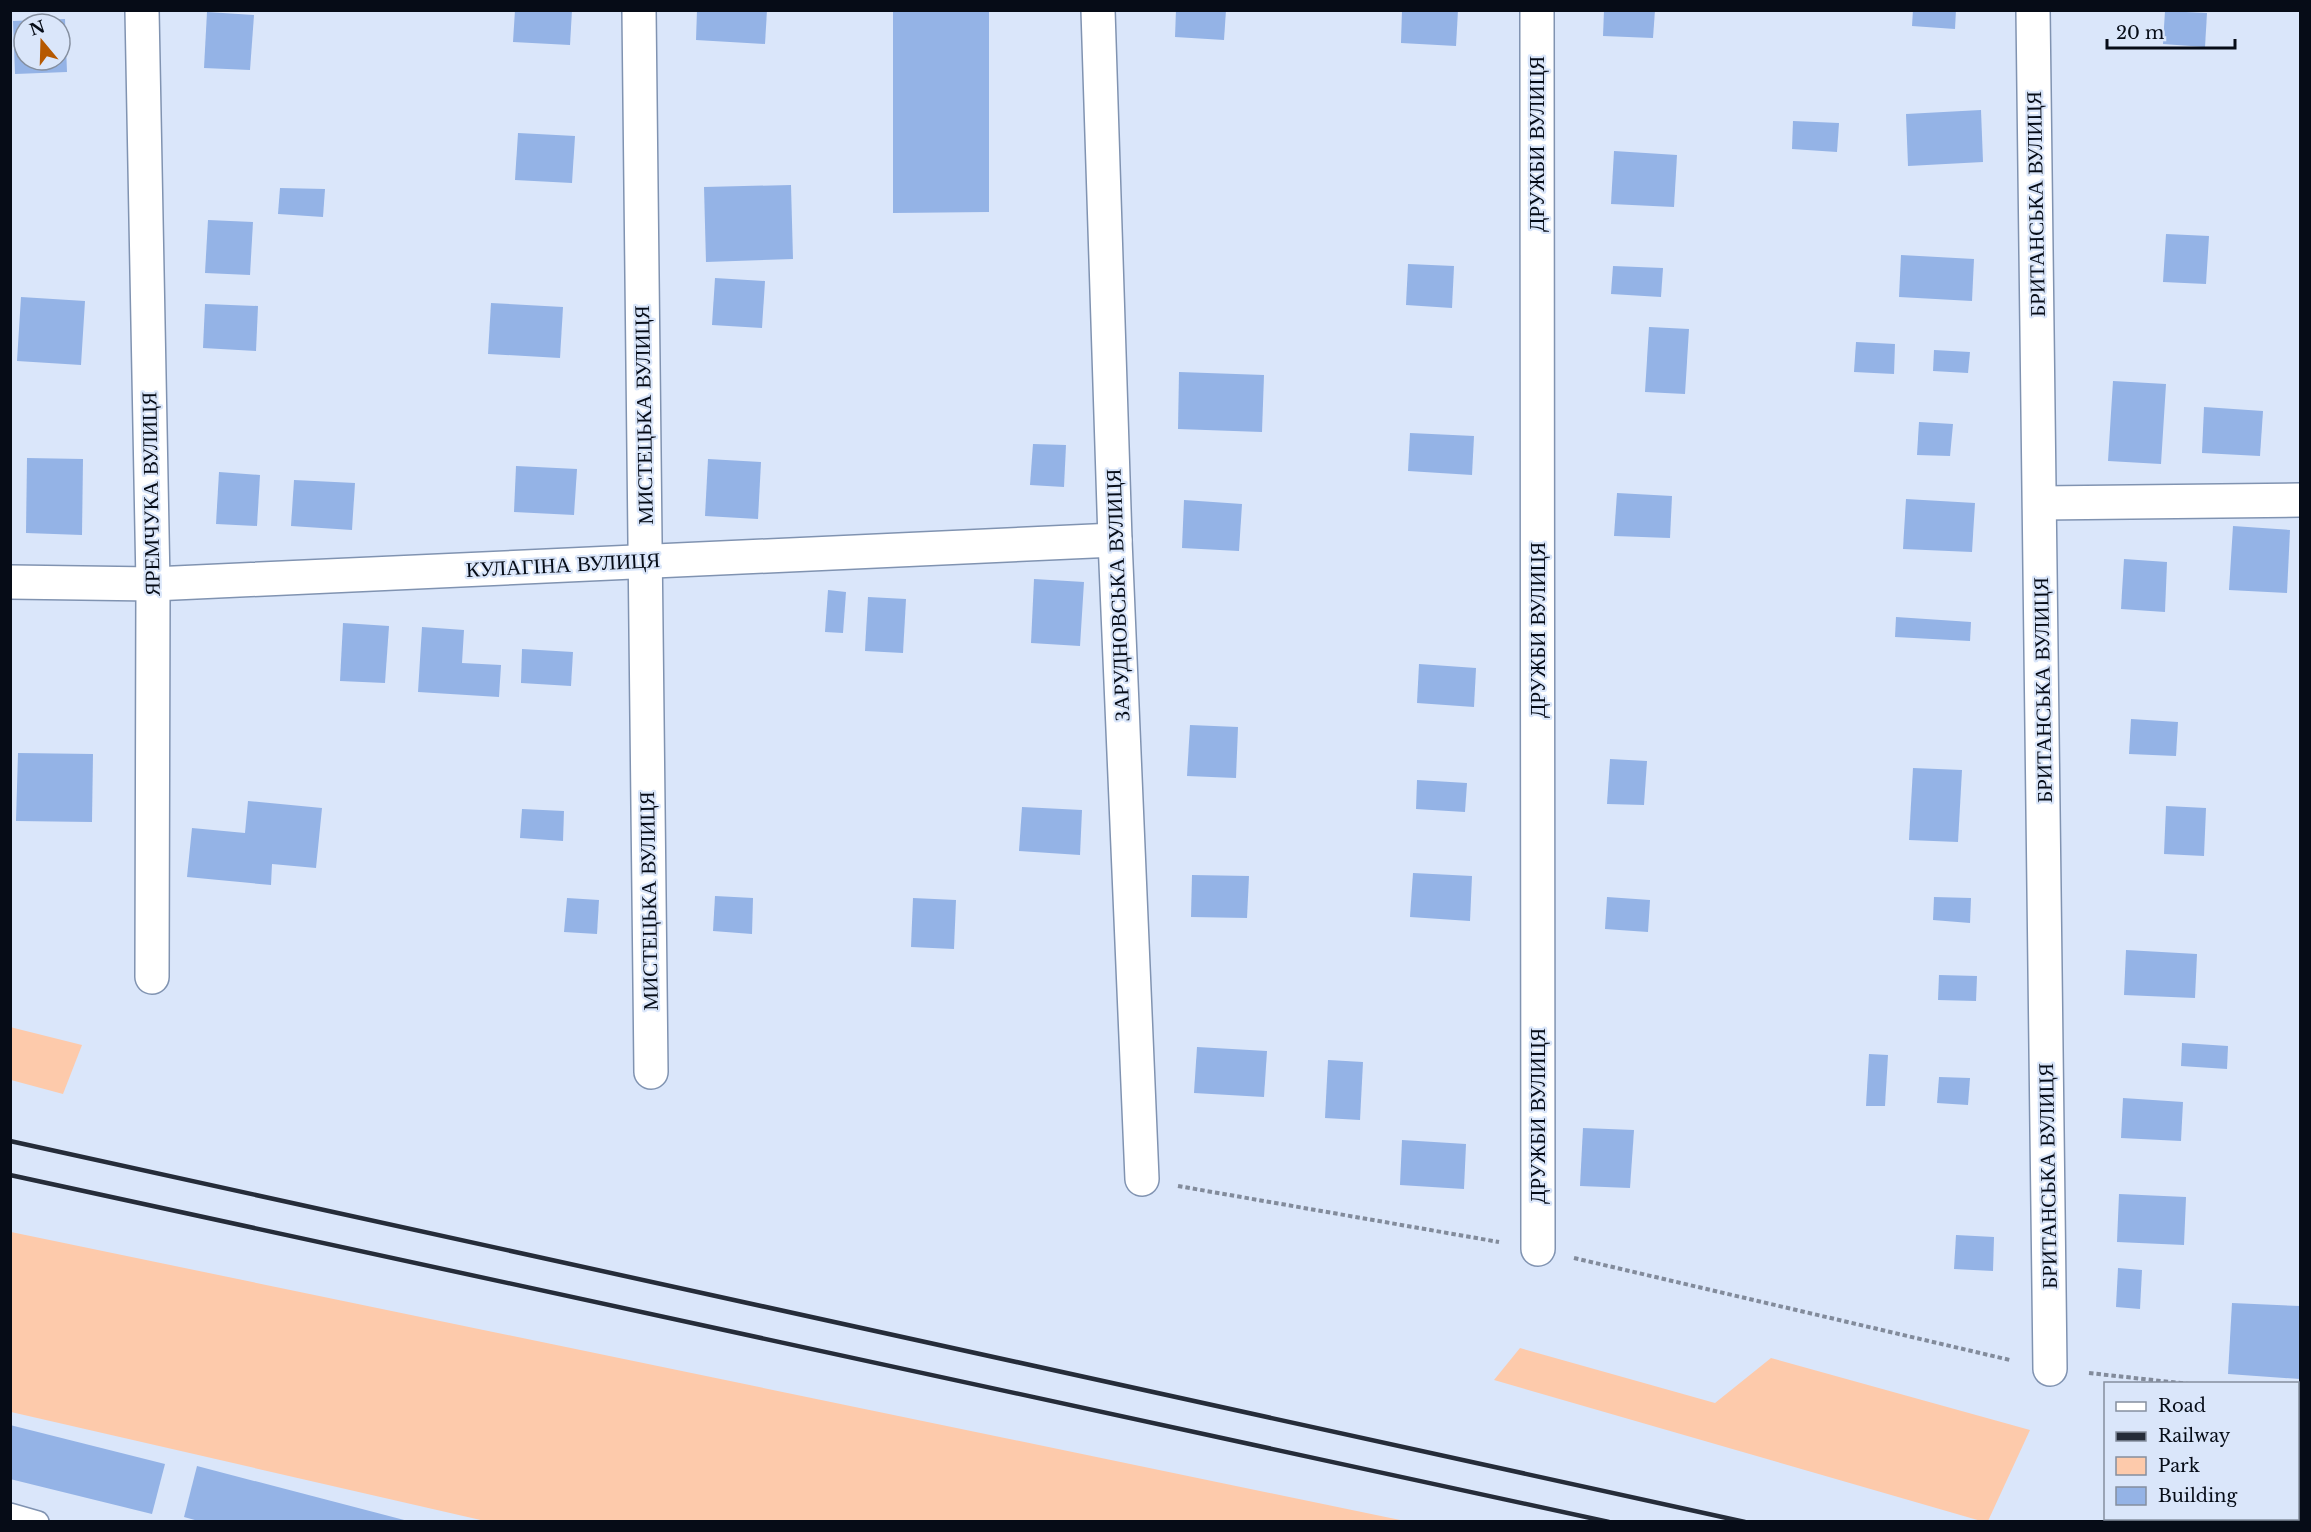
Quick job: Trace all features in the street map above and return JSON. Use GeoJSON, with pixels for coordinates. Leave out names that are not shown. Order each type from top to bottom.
{"type":"FeatureCollection","features":[{"type":"Feature","properties":{"kind":"street","name":"ЯРЕМЧУКА ВУЛИЦЯ"},"geometry":{"type":"LineString","coordinates":[[142,10],[153,584],[152,977]]}},
{"type":"Feature","properties":{"kind":"street","name":"МИСТЕЦЬКА ВУЛИЦЯ"},"geometry":{"type":"LineString","coordinates":[[639,10],[651,1072]]}},
{"type":"Feature","properties":{"kind":"street","name":"ЗАРУДНОВСЬКА ВУЛИЦЯ"},"geometry":{"type":"LineString","coordinates":[[1098,10],[1115,540],[1142,1179]]}},
{"type":"Feature","properties":{"kind":"street","name":"ДРУЖБИ ВУЛИЦЯ"},"geometry":{"type":"LineString","coordinates":[[1537,10],[1538,1249]]}},
{"type":"Feature","properties":{"kind":"street","name":"БРИТАНСЬКА ВУЛИЦЯ"},"geometry":{"type":"LineString","coordinates":[[2033,10],[2041,503],[2050,1369]]}},
{"type":"Feature","properties":{"kind":"street"},"geometry":{"type":"LineString","coordinates":[[2041,503],[2301,500]]}},
{"type":"Feature","properties":{"kind":"street","name":"КУЛАГІНА ВУЛИЦЯ"},"geometry":{"type":"LineString","coordinates":[[10,582],[153,584],[1115,540]]}},
{"type":"Feature","properties":{"kind":"lane"},"geometry":{"type":"LineString","coordinates":[[10,1514],[38,1521]]}},
{"type":"Feature","properties":{"kind":"path"},"geometry":{"type":"LineString","coordinates":[[1142,1179],[1538,1249],[2050,1369],[2179,1382]]}},
{"type":"Feature","properties":{"kind":"green space"},"geometry":{"type":"Polygon","coordinates":[[[10,1027],[82,1045],[63,1094],[11,1080],[10,1027]]]}},
{"type":"Feature","properties":{"kind":"green space"},"geometry":{"type":"Polygon","coordinates":[[[11,1232],[1405,1521],[485,1521],[11,1412],[11,1232]]]}},
{"type":"Feature","properties":{"kind":"green space"},"geometry":{"type":"Polygon","coordinates":[[[1520,1348],[1715,1403],[1771,1358],[2030,1430],[1988,1521],[1981,1521],[1494,1380],[1520,1348]]]}},
{"type":"Feature","properties":{"kind":"building"},"geometry":{"type":"Polygon","coordinates":[[[515,10],[572,10],[570,45],[513,42],[515,10]]]}},
{"type":"Feature","properties":{"kind":"building"},"geometry":{"type":"Polygon","coordinates":[[[697,10],[767,10],[765,44],[696,40],[697,10]]]}},
{"type":"Feature","properties":{"kind":"building"},"geometry":{"type":"Polygon","coordinates":[[[893,10],[989,10],[989,212],[893,213],[893,10]]]}},
{"type":"Feature","properties":{"kind":"building"},"geometry":{"type":"Polygon","coordinates":[[[1176,10],[1226,10],[1224,40],[1175,37],[1176,10]]]}},
{"type":"Feature","properties":{"kind":"building"},"geometry":{"type":"Polygon","coordinates":[[[1402,10],[1458,10],[1456,46],[1401,43],[1402,10]]]}},
{"type":"Feature","properties":{"kind":"building"},"geometry":{"type":"Polygon","coordinates":[[[1604,10],[1655,10],[1653,38],[1603,36],[1604,10]]]}},
{"type":"Feature","properties":{"kind":"building"},"geometry":{"type":"Polygon","coordinates":[[[1913,10],[1956,10],[1955,29],[1912,26],[1913,10]]]}},
{"type":"Feature","properties":{"kind":"building"},"geometry":{"type":"Polygon","coordinates":[[[2165,11],[2207,13],[2205,47],[2163,44],[2165,11]]]}},
{"type":"Feature","properties":{"kind":"building"},"geometry":{"type":"Polygon","coordinates":[[[207,12],[254,15],[250,70],[204,68],[207,12]]]}},
{"type":"Feature","properties":{"kind":"building"},"geometry":{"type":"Polygon","coordinates":[[[15,72],[67,72],[15,74],[15,72]]]}},
{"type":"Feature","properties":{"kind":"building"},"geometry":{"type":"Polygon","coordinates":[[[1981,110],[1983,162],[1908,166],[1906,114],[1981,110]]]}},
{"type":"Feature","properties":{"kind":"building"},"geometry":{"type":"Polygon","coordinates":[[[1793,121],[1839,123],[1837,152],[1792,149],[1793,121]]]}},
{"type":"Feature","properties":{"kind":"building"},"geometry":{"type":"Polygon","coordinates":[[[518,133],[575,136],[572,183],[515,180],[518,133]]]}},
{"type":"Feature","properties":{"kind":"building"},"geometry":{"type":"Polygon","coordinates":[[[1614,151],[1677,155],[1674,207],[1611,204],[1614,151]]]}},
{"type":"Feature","properties":{"kind":"building"},"geometry":{"type":"Polygon","coordinates":[[[791,185],[793,259],[706,262],[704,187],[791,185]]]}},
{"type":"Feature","properties":{"kind":"building"},"geometry":{"type":"Polygon","coordinates":[[[280,188],[325,189],[323,217],[278,214],[280,188]]]}},
{"type":"Feature","properties":{"kind":"building"},"geometry":{"type":"Polygon","coordinates":[[[208,220],[253,222],[250,275],[205,273],[208,220]]]}},
{"type":"Feature","properties":{"kind":"building"},"geometry":{"type":"Polygon","coordinates":[[[2166,234],[2209,236],[2206,284],[2163,282],[2166,234]]]}},
{"type":"Feature","properties":{"kind":"building"},"geometry":{"type":"Polygon","coordinates":[[[1901,255],[1974,259],[1972,301],[1899,297],[1901,255]]]}},
{"type":"Feature","properties":{"kind":"building"},"geometry":{"type":"Polygon","coordinates":[[[1408,264],[1454,266],[1452,308],[1406,305],[1408,264]]]}},
{"type":"Feature","properties":{"kind":"building"},"geometry":{"type":"Polygon","coordinates":[[[1613,266],[1663,268],[1661,297],[1611,294],[1613,266]]]}},
{"type":"Feature","properties":{"kind":"building"},"geometry":{"type":"Polygon","coordinates":[[[715,278],[765,281],[762,328],[712,325],[715,278]]]}},
{"type":"Feature","properties":{"kind":"building"},"geometry":{"type":"Polygon","coordinates":[[[21,297],[85,301],[81,365],[17,361],[21,297]]]}},
{"type":"Feature","properties":{"kind":"building"},"geometry":{"type":"Polygon","coordinates":[[[491,303],[563,307],[560,358],[488,354],[491,303]]]}},
{"type":"Feature","properties":{"kind":"building"},"geometry":{"type":"Polygon","coordinates":[[[205,304],[258,306],[256,351],[203,348],[205,304]]]}},
{"type":"Feature","properties":{"kind":"building"},"geometry":{"type":"Polygon","coordinates":[[[1649,327],[1689,329],[1685,394],[1645,392],[1649,327]]]}},
{"type":"Feature","properties":{"kind":"building"},"geometry":{"type":"Polygon","coordinates":[[[1856,342],[1895,344],[1894,374],[1854,372],[1856,342]]]}},
{"type":"Feature","properties":{"kind":"building"},"geometry":{"type":"Polygon","coordinates":[[[1934,350],[1970,352],[1968,373],[1933,371],[1934,350]]]}},
{"type":"Feature","properties":{"kind":"building"},"geometry":{"type":"Polygon","coordinates":[[[1179,372],[1264,375],[1262,432],[1178,429],[1179,372]]]}},
{"type":"Feature","properties":{"kind":"building"},"geometry":{"type":"Polygon","coordinates":[[[2113,381],[2166,384],[2161,464],[2108,461],[2113,381]]]}},
{"type":"Feature","properties":{"kind":"building"},"geometry":{"type":"Polygon","coordinates":[[[2204,407],[2263,411],[2260,456],[2202,453],[2204,407]]]}},
{"type":"Feature","properties":{"kind":"building"},"geometry":{"type":"Polygon","coordinates":[[[1919,422],[1953,424],[1950,456],[1917,455],[1919,422]]]}},
{"type":"Feature","properties":{"kind":"building"},"geometry":{"type":"Polygon","coordinates":[[[1410,433],[1474,436],[1472,475],[1408,471],[1410,433]]]}},
{"type":"Feature","properties":{"kind":"building"},"geometry":{"type":"Polygon","coordinates":[[[1033,444],[1066,445],[1064,487],[1030,485],[1033,444]]]}},
{"type":"Feature","properties":{"kind":"building"},"geometry":{"type":"Polygon","coordinates":[[[27,458],[83,459],[82,535],[26,533],[27,458]]]}},
{"type":"Feature","properties":{"kind":"building"},"geometry":{"type":"Polygon","coordinates":[[[708,459],[761,462],[758,519],[705,516],[708,459]]]}},
{"type":"Feature","properties":{"kind":"building"},"geometry":{"type":"Polygon","coordinates":[[[516,466],[577,469],[574,515],[514,512],[516,466]]]}},
{"type":"Feature","properties":{"kind":"building"},"geometry":{"type":"Polygon","coordinates":[[[219,472],[260,475],[257,526],[216,524],[219,472]]]}},
{"type":"Feature","properties":{"kind":"building"},"geometry":{"type":"Polygon","coordinates":[[[294,480],[355,483],[352,530],[291,526],[294,480]]]}},
{"type":"Feature","properties":{"kind":"building"},"geometry":{"type":"Polygon","coordinates":[[[1617,493],[1672,496],[1670,538],[1614,536],[1617,493]]]}},
{"type":"Feature","properties":{"kind":"building"},"geometry":{"type":"Polygon","coordinates":[[[1906,499],[1975,503],[1972,552],[1903,549],[1906,499]]]}},
{"type":"Feature","properties":{"kind":"building"},"geometry":{"type":"Polygon","coordinates":[[[1184,500],[1242,504],[1239,551],[1182,548],[1184,500]]]}},
{"type":"Feature","properties":{"kind":"building"},"geometry":{"type":"Polygon","coordinates":[[[2233,526],[2290,530],[2287,593],[2229,590],[2233,526]]]}},
{"type":"Feature","properties":{"kind":"building"},"geometry":{"type":"Polygon","coordinates":[[[2124,559],[2167,562],[2165,612],[2121,609],[2124,559]]]}},
{"type":"Feature","properties":{"kind":"building"},"geometry":{"type":"Polygon","coordinates":[[[1034,579],[1084,582],[1080,646],[1031,643],[1034,579]]]}},
{"type":"Feature","properties":{"kind":"building"},"geometry":{"type":"Polygon","coordinates":[[[828,590],[846,592],[843,633],[825,632],[828,590]]]}},
{"type":"Feature","properties":{"kind":"building"},"geometry":{"type":"Polygon","coordinates":[[[868,597],[906,599],[903,653],[865,651],[868,597]]]}},
{"type":"Feature","properties":{"kind":"building"},"geometry":{"type":"Polygon","coordinates":[[[1896,617],[1971,622],[1970,641],[1895,637],[1896,617]]]}},
{"type":"Feature","properties":{"kind":"building"},"geometry":{"type":"Polygon","coordinates":[[[343,623],[389,626],[385,683],[340,681],[343,623]]]}},
{"type":"Feature","properties":{"kind":"building"},"geometry":{"type":"Polygon","coordinates":[[[422,627],[464,630],[462,663],[501,665],[499,697],[418,692],[422,627]]]}},
{"type":"Feature","properties":{"kind":"building"},"geometry":{"type":"Polygon","coordinates":[[[522,649],[573,652],[571,686],[521,683],[522,649]]]}},
{"type":"Feature","properties":{"kind":"building"},"geometry":{"type":"Polygon","coordinates":[[[1419,664],[1476,668],[1474,707],[1417,703],[1419,664]]]}},
{"type":"Feature","properties":{"kind":"building"},"geometry":{"type":"Polygon","coordinates":[[[2131,719],[2178,722],[2176,756],[2129,754],[2131,719]]]}},
{"type":"Feature","properties":{"kind":"building"},"geometry":{"type":"Polygon","coordinates":[[[1190,725],[1238,727],[1236,778],[1187,776],[1190,725]]]}},
{"type":"Feature","properties":{"kind":"building"},"geometry":{"type":"Polygon","coordinates":[[[18,753],[93,754],[92,822],[16,821],[18,753]]]}},
{"type":"Feature","properties":{"kind":"building"},"geometry":{"type":"Polygon","coordinates":[[[1610,759],[1647,761],[1644,805],[1607,804],[1610,759]]]}},
{"type":"Feature","properties":{"kind":"building"},"geometry":{"type":"Polygon","coordinates":[[[1913,768],[1962,770],[1958,842],[1909,840],[1913,768]]]}},
{"type":"Feature","properties":{"kind":"building"},"geometry":{"type":"Polygon","coordinates":[[[1417,780],[1467,783],[1465,812],[1416,809],[1417,780]]]}},
{"type":"Feature","properties":{"kind":"building"},"geometry":{"type":"Polygon","coordinates":[[[248,801],[322,808],[316,868],[272,864],[271,885],[187,877],[192,828],[245,833],[248,801]]]}},
{"type":"Feature","properties":{"kind":"building"},"geometry":{"type":"Polygon","coordinates":[[[2166,806],[2206,808],[2204,856],[2164,854],[2166,806]]]}},
{"type":"Feature","properties":{"kind":"building"},"geometry":{"type":"Polygon","coordinates":[[[1022,807],[1082,810],[1080,855],[1019,851],[1022,807]]]}},
{"type":"Feature","properties":{"kind":"building"},"geometry":{"type":"Polygon","coordinates":[[[522,809],[564,811],[563,841],[520,838],[522,809]]]}},
{"type":"Feature","properties":{"kind":"building"},"geometry":{"type":"Polygon","coordinates":[[[1413,873],[1472,876],[1470,921],[1410,917],[1413,873]]]}},
{"type":"Feature","properties":{"kind":"building"},"geometry":{"type":"Polygon","coordinates":[[[1192,875],[1249,876],[1247,918],[1191,917],[1192,875]]]}},
{"type":"Feature","properties":{"kind":"building"},"geometry":{"type":"Polygon","coordinates":[[[715,896],[753,898],[752,934],[713,931],[715,896]]]}},
{"type":"Feature","properties":{"kind":"building"},"geometry":{"type":"Polygon","coordinates":[[[1607,897],[1650,900],[1648,932],[1605,929],[1607,897]]]}},
{"type":"Feature","properties":{"kind":"building"},"geometry":{"type":"Polygon","coordinates":[[[1934,897],[1971,898],[1970,923],[1933,920],[1934,897]]]}},
{"type":"Feature","properties":{"kind":"building"},"geometry":{"type":"Polygon","coordinates":[[[567,898],[599,900],[597,934],[564,932],[567,898]]]}},
{"type":"Feature","properties":{"kind":"building"},"geometry":{"type":"Polygon","coordinates":[[[913,898],[956,900],[954,949],[911,947],[913,898]]]}},
{"type":"Feature","properties":{"kind":"building"},"geometry":{"type":"Polygon","coordinates":[[[2126,950],[2197,954],[2195,998],[2124,995],[2126,950]]]}},
{"type":"Feature","properties":{"kind":"building"},"geometry":{"type":"Polygon","coordinates":[[[1939,975],[1977,976],[1976,1001],[1938,1000],[1939,975]]]}},
{"type":"Feature","properties":{"kind":"building"},"geometry":{"type":"Polygon","coordinates":[[[2182,1043],[2228,1046],[2227,1069],[2181,1066],[2182,1043]]]}},
{"type":"Feature","properties":{"kind":"building"},"geometry":{"type":"Polygon","coordinates":[[[1197,1047],[1267,1051],[1264,1097],[1194,1093],[1197,1047]]]}},
{"type":"Feature","properties":{"kind":"building"},"geometry":{"type":"Polygon","coordinates":[[[1869,1054],[1888,1055],[1885,1106],[1866,1106],[1869,1054]]]}},
{"type":"Feature","properties":{"kind":"building"},"geometry":{"type":"Polygon","coordinates":[[[1328,1060],[1363,1062],[1360,1120],[1325,1118],[1328,1060]]]}},
{"type":"Feature","properties":{"kind":"building"},"geometry":{"type":"Polygon","coordinates":[[[1939,1077],[1970,1078],[1968,1105],[1937,1103],[1939,1077]]]}},
{"type":"Feature","properties":{"kind":"building"},"geometry":{"type":"Polygon","coordinates":[[[2123,1098],[2183,1102],[2181,1141],[2121,1138],[2123,1098]]]}},
{"type":"Feature","properties":{"kind":"building"},"geometry":{"type":"Polygon","coordinates":[[[1583,1128],[1634,1130],[1630,1188],[1580,1186],[1583,1128]]]}},
{"type":"Feature","properties":{"kind":"building"},"geometry":{"type":"Polygon","coordinates":[[[1402,1140],[1466,1144],[1464,1189],[1400,1185],[1402,1140]]]}},
{"type":"Feature","properties":{"kind":"building"},"geometry":{"type":"Polygon","coordinates":[[[2119,1194],[2186,1197],[2184,1245],[2117,1242],[2119,1194]]]}},
{"type":"Feature","properties":{"kind":"building"},"geometry":{"type":"Polygon","coordinates":[[[1956,1235],[1994,1237],[1993,1271],[1954,1269],[1956,1235]]]}},
{"type":"Feature","properties":{"kind":"building"},"geometry":{"type":"Polygon","coordinates":[[[2118,1268],[2142,1270],[2140,1309],[2116,1307],[2118,1268]]]}},
{"type":"Feature","properties":{"kind":"building"},"geometry":{"type":"Polygon","coordinates":[[[2232,1303],[2300,1306],[2300,1379],[2228,1374],[2232,1303]]]}},
{"type":"Feature","properties":{"kind":"building"},"geometry":{"type":"Polygon","coordinates":[[[10,1425],[165,1464],[152,1514],[10,1479],[10,1425]]]}},
{"type":"Feature","properties":{"kind":"building"},"geometry":{"type":"Polygon","coordinates":[[[197,1466],[408,1521],[202,1522],[184,1517],[197,1466]]]}},
{"type":"Feature","properties":{"kind":"railway"},"geometry":{"type":"LineString","coordinates":[[10,1141],[1745,1522]]}},
{"type":"Feature","properties":{"kind":"railway"},"geometry":{"type":"LineString","coordinates":[[10,1175],[1609,1522]]}}]}
